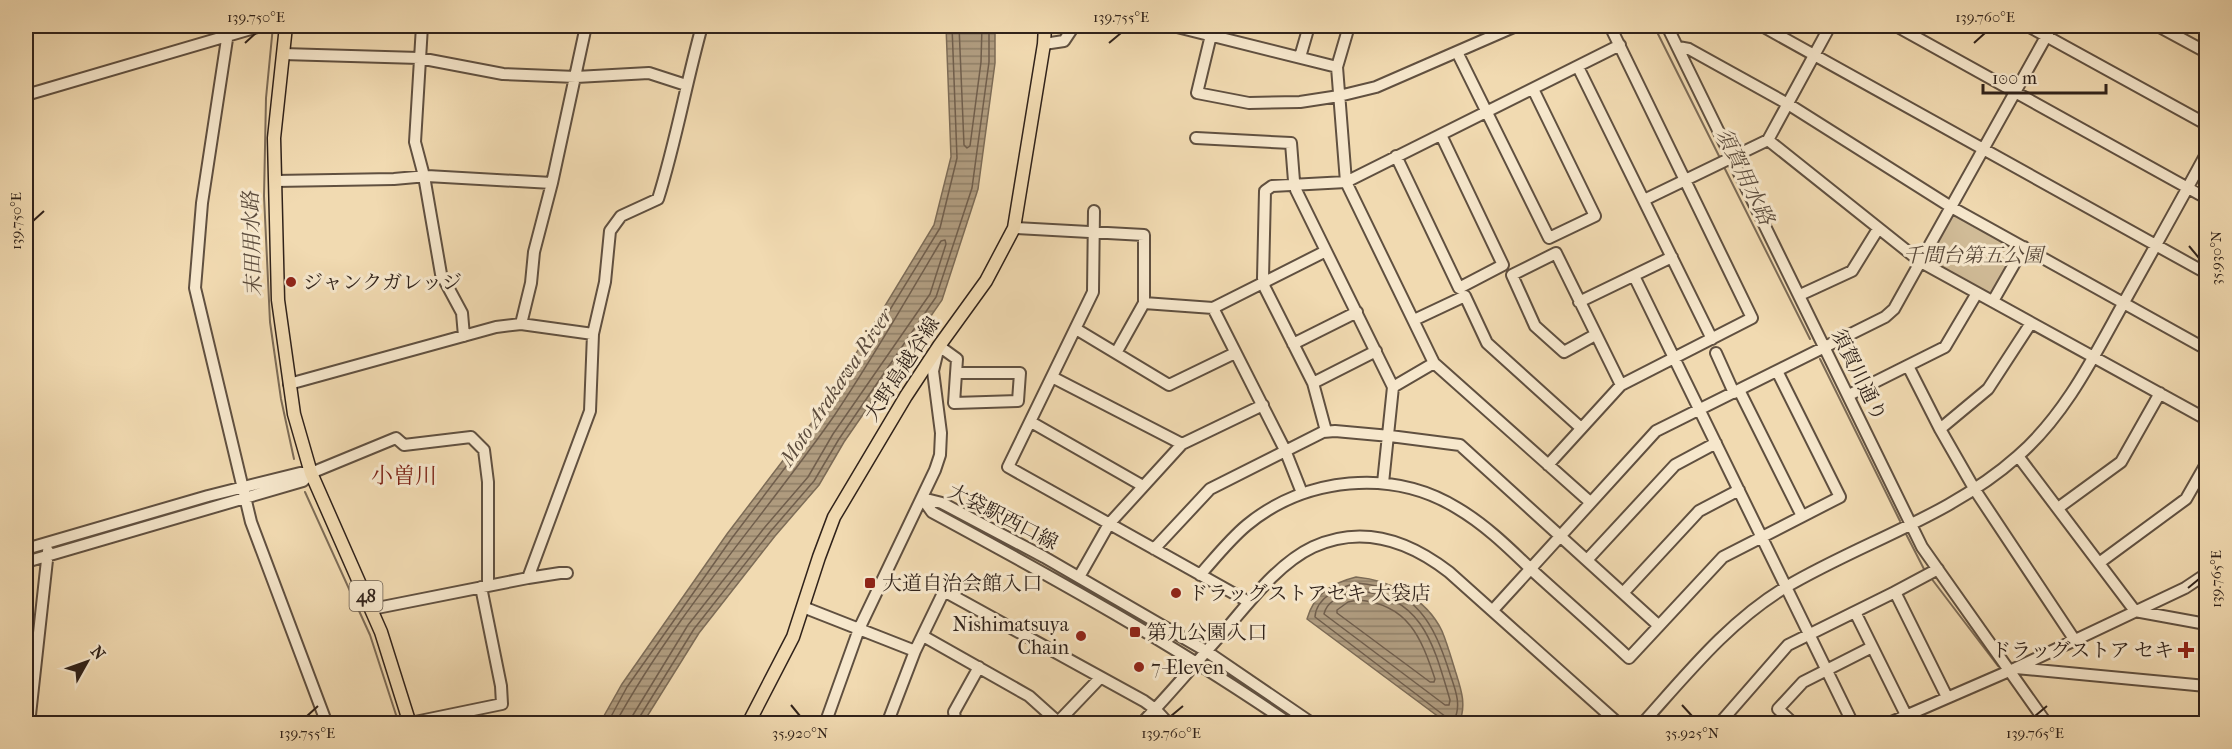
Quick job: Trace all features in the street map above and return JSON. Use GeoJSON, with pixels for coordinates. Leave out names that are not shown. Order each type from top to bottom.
{"type":"FeatureCollection","features":[{"type":"Feature","properties":{"kind":"main road","name":"48"},"geometry":{"type":"LineString","coordinates":[[286,26],[274,138],[278,300],[289,384],[298,433],[311,474],[372,609],[391,657],[406,723]]}},
{"type":"Feature","properties":{"kind":"main road","name":"大野島越谷線"},"geometry":{"type":"LineString","coordinates":[[748,723],[793,638],[834,517],[872,451],[939,346],[986,281],[1014,228],[1045,26]]}},
{"type":"Feature","properties":{"kind":"street"},"geometry":{"type":"LineString","coordinates":[[26,95],[229,30],[261,26]]}},
{"type":"Feature","properties":{"kind":"street"},"geometry":{"type":"LineString","coordinates":[[422,26],[415,142],[424,176],[441,274],[462,313],[464,336]]}},
{"type":"Feature","properties":{"kind":"street"},"geometry":{"type":"LineString","coordinates":[[521,324],[531,283],[534,252],[552,183],[586,26]]}},
{"type":"Feature","properties":{"kind":"street"},"geometry":{"type":"LineString","coordinates":[[528,578],[590,411],[593,334],[605,282],[610,231],[621,216],[658,198],[671,159],[686,85],[702,26]]}},
{"type":"Feature","properties":{"kind":"street"},"geometry":{"type":"LineString","coordinates":[[1044,44],[1064,41],[1074,26]]}},
{"type":"Feature","properties":{"kind":"street"},"geometry":{"type":"LineString","coordinates":[[1173,26],[1338,67]]}},
{"type":"Feature","properties":{"kind":"street"},"geometry":{"type":"LineString","coordinates":[[1299,57],[1309,26]]}},
{"type":"Feature","properties":{"kind":"street"},"geometry":{"type":"LineString","coordinates":[[1349,26],[1338,67],[1346,182],[1434,363],[1590,502]]}},
{"type":"Feature","properties":{"kind":"street"},"geometry":{"type":"LineString","coordinates":[[1211,35],[1197,93],[1249,103],[1300,102],[1376,87],[1516,26]]}},
{"type":"Feature","properties":{"kind":"street"},"geometry":{"type":"LineString","coordinates":[[1548,465],[1620,385],[1752,318],[1610,26]]}},
{"type":"Feature","properties":{"kind":"street","name":"須賀川通り"},"geometry":{"type":"LineString","coordinates":[[1667,26],[1925,551],[2013,669],[2047,723]]}},
{"type":"Feature","properties":{"kind":"street"},"geometry":{"type":"LineString","coordinates":[[1762,26],[2206,273]]}},
{"type":"Feature","properties":{"kind":"street"},"geometry":{"type":"LineString","coordinates":[[1644,200],[1768,140],[1830,26]]}},
{"type":"Feature","properties":{"kind":"street"},"geometry":{"type":"LineString","coordinates":[[1896,26],[2206,198]]}},
{"type":"Feature","properties":{"kind":"street"},"geometry":{"type":"LineString","coordinates":[[2028,26],[2206,124]]}},
{"type":"Feature","properties":{"kind":"street"},"geometry":{"type":"LineString","coordinates":[[1493,610],[1651,435],[1885,317],[1894,309],[2052,26]]}},
{"type":"Feature","properties":{"kind":"street"},"geometry":{"type":"LineString","coordinates":[[2158,26],[2206,52]]}},
{"type":"Feature","properties":{"kind":"street"},"geometry":{"type":"LineString","coordinates":[[229,30],[202,203],[195,288],[251,522],[327,723]]}},
{"type":"Feature","properties":{"kind":"street"},"geometry":{"type":"LineString","coordinates":[[1326,431],[1313,383],[1263,283],[1265,191],[1272,186],[1346,182],[1620,45]]}},
{"type":"Feature","properties":{"kind":"street"},"geometry":{"type":"LineString","coordinates":[[1678,48],[1689,49],[1788,104],[1951,207],[2206,349]]}},
{"type":"Feature","properties":{"kind":"street"},"geometry":{"type":"LineString","coordinates":[[1457,52],[1549,238],[1595,216],[1533,89]]}},
{"type":"Feature","properties":{"kind":"street"},"geometry":{"type":"LineString","coordinates":[[283,54],[419,58],[503,74],[576,77],[649,74],[686,85]]}},
{"type":"Feature","properties":{"kind":"street"},"geometry":{"type":"LineString","coordinates":[[1578,66],[1712,339]]}},
{"type":"Feature","properties":{"kind":"street"},"geometry":{"type":"LineString","coordinates":[[1396,156],[1459,288],[1503,265],[1441,135]]}},
{"type":"Feature","properties":{"kind":"street"},"geometry":{"type":"LineString","coordinates":[[1196,138],[1291,143],[1295,185],[1393,387],[1390,436],[1383,483]]}},
{"type":"Feature","properties":{"kind":"street"},"geometry":{"type":"LineString","coordinates":[[1768,140],[1921,262],[2206,419]]}},
{"type":"Feature","properties":{"kind":"street"},"geometry":{"type":"LineString","coordinates":[[1642,723],[1726,634],[1752,611],[1786,587],[1975,489],[2018,456],[2051,422],[2094,358],[2206,154]]}},
{"type":"Feature","properties":{"kind":"street"},"geometry":{"type":"LineString","coordinates":[[275,181],[394,179],[424,176],[552,183]]}},
{"type":"Feature","properties":{"kind":"street"},"geometry":{"type":"LineString","coordinates":[[1094,211],[1093,292],[1008,467],[1249,602]]}},
{"type":"Feature","properties":{"kind":"street"},"geometry":{"type":"LineString","coordinates":[[1014,228],[1144,235],[1144,303],[1116,353]]}},
{"type":"Feature","properties":{"kind":"street"},"geometry":{"type":"LineString","coordinates":[[1800,295],[1852,271],[1878,229]]}},
{"type":"Feature","properties":{"kind":"street"},"geometry":{"type":"LineString","coordinates":[[1993,301],[2024,247]]}},
{"type":"Feature","properties":{"kind":"street"},"geometry":{"type":"LineString","coordinates":[[1144,303],[1214,308],[1326,251]]}},
{"type":"Feature","properties":{"kind":"street"},"geometry":{"type":"LineString","coordinates":[[1595,336],[1564,352],[1535,326],[1512,274],[1556,253],[1620,385]]}},
{"type":"Feature","properties":{"kind":"street"},"geometry":{"type":"LineString","coordinates":[[1580,302],[1672,257]]}},
{"type":"Feature","properties":{"kind":"street"},"geometry":{"type":"LineString","coordinates":[[1634,276],[1853,723]]}},
{"type":"Feature","properties":{"kind":"street"},"geometry":{"type":"LineString","coordinates":[[1849,395],[1945,346],[1977,293]]}},
{"type":"Feature","properties":{"kind":"street"},"geometry":{"type":"LineString","coordinates":[[1414,320],[1465,296],[1487,343],[1581,428]]}},
{"type":"Feature","properties":{"kind":"street"},"geometry":{"type":"LineString","coordinates":[[1214,308],[1286,450],[1302,493]]}},
{"type":"Feature","properties":{"kind":"street"},"geometry":{"type":"LineString","coordinates":[[1293,344],[1357,312]]}},
{"type":"Feature","properties":{"kind":"street"},"geometry":{"type":"LineString","coordinates":[[1940,429],[1988,389],[2031,323]]}},
{"type":"Feature","properties":{"kind":"street"},"geometry":{"type":"LineString","coordinates":[[289,384],[496,327],[521,324],[593,334]]}},
{"type":"Feature","properties":{"kind":"street"},"geometry":{"type":"LineString","coordinates":[[1076,328],[1169,385],[1235,353]]}},
{"type":"Feature","properties":{"kind":"street"},"geometry":{"type":"LineString","coordinates":[[825,723],[859,629],[922,498],[940,455],[941,433],[933,371],[939,346],[957,359],[956,373],[954,403],[1018,401],[1020,374],[956,373]]}},
{"type":"Feature","properties":{"kind":"street"},"geometry":{"type":"LineString","coordinates":[[1313,383],[1376,351]]}},
{"type":"Feature","properties":{"kind":"street"},"geometry":{"type":"LineString","coordinates":[[1716,353],[1802,516]]}},
{"type":"Feature","properties":{"kind":"street"},"geometry":{"type":"LineString","coordinates":[[1393,387],[1434,363]]}},
{"type":"Feature","properties":{"kind":"street"},"geometry":{"type":"LineString","coordinates":[[1908,366],[1940,429],[1975,489],[2074,639]]}},
{"type":"Feature","properties":{"kind":"street"},"geometry":{"type":"LineString","coordinates":[[1200,575],[1246,525],[1302,493],[1350,483],[1383,483],[1440,498],[1458,508],[1490,532],[1629,658],[1723,557],[1840,497],[1777,371]]}},
{"type":"Feature","properties":{"kind":"street"},"geometry":{"type":"LineString","coordinates":[[1052,377],[1182,444]]}},
{"type":"Feature","properties":{"kind":"street"},"geometry":{"type":"LineString","coordinates":[[2058,508],[2121,462],[2160,393]]}},
{"type":"Feature","properties":{"kind":"street"},"geometry":{"type":"LineString","coordinates":[[1079,577],[1108,524],[1182,444],[1263,405]]}},
{"type":"Feature","properties":{"kind":"street"},"geometry":{"type":"LineString","coordinates":[[1031,422],[1143,486]]}},
{"type":"Feature","properties":{"kind":"street"},"geometry":{"type":"LineString","coordinates":[[1154,549],[1210,489],[1326,431],[1460,445],[1659,625]]}},
{"type":"Feature","properties":{"kind":"street"},"geometry":{"type":"LineString","coordinates":[[26,562],[244,494],[300,473],[311,474],[396,438],[404,445],[471,437],[484,450],[488,482],[484,587],[502,704],[406,723]]}},
{"type":"Feature","properties":{"kind":"street"},"geometry":{"type":"LineString","coordinates":[[1587,560],[1675,465],[1716,443]]}},
{"type":"Feature","properties":{"kind":"street"},"geometry":{"type":"LineString","coordinates":[[2018,456],[2135,611],[2206,624]]}},
{"type":"Feature","properties":{"kind":"street"},"geometry":{"type":"LineString","coordinates":[[2099,563],[2186,499],[2206,464]]}},
{"type":"Feature","properties":{"kind":"street"},"geometry":{"type":"LineString","coordinates":[[1623,593],[1699,511],[1739,490]]}},
{"type":"Feature","properties":{"kind":"street"},"geometry":{"type":"LineString","coordinates":[[26,549],[208,496],[244,494]]}},
{"type":"Feature","properties":{"kind":"street","name":"大袋駅西口線"},"geometry":{"type":"LineString","coordinates":[[922,498],[942,503],[1079,577],[1206,651],[1313,723]]}},
{"type":"Feature","properties":{"kind":"street","name":"大袋駅西口線"},"geometry":{"type":"LineString","coordinates":[[922,498],[932,512],[1072,589],[1197,662],[1290,723]]}},
{"type":"Feature","properties":{"kind":"street"},"geometry":{"type":"LineString","coordinates":[[1141,723],[1249,602],[1294,559],[1313,548],[1336,540],[1380,537],[1405,544],[1429,556],[1619,723]]}},
{"type":"Feature","properties":{"kind":"street"},"geometry":{"type":"LineString","coordinates":[[29,723],[49,542]]}},
{"type":"Feature","properties":{"kind":"street"},"geometry":{"type":"LineString","coordinates":[[1719,723],[1788,645],[1938,569]]}},
{"type":"Feature","properties":{"kind":"street"},"geometry":{"type":"LineString","coordinates":[[372,609],[528,578],[567,573]]}},
{"type":"Feature","properties":{"kind":"street"},"geometry":{"type":"LineString","coordinates":[[1887,723],[2013,669],[2185,588],[2206,574]]}},
{"type":"Feature","properties":{"kind":"street"},"geometry":{"type":"LineString","coordinates":[[887,723],[915,651],[944,591],[1155,709],[1169,723]]}},
{"type":"Feature","properties":{"kind":"street"},"geometry":{"type":"LineString","coordinates":[[1895,591],[1947,697]]}},
{"type":"Feature","properties":{"kind":"street"},"geometry":{"type":"LineString","coordinates":[[803,607],[915,651]]}},
{"type":"Feature","properties":{"kind":"street"},"geometry":{"type":"LineString","coordinates":[[1855,612],[1906,715]]}},
{"type":"Feature","properties":{"kind":"street"},"geometry":{"type":"LineString","coordinates":[[923,636],[1029,696],[1058,722],[1100,678]]}},
{"type":"Feature","properties":{"kind":"street"},"geometry":{"type":"LineString","coordinates":[[1794,723],[1778,709],[1803,682],[1872,647]]}},
{"type":"Feature","properties":{"kind":"street"},"geometry":{"type":"LineString","coordinates":[[956,723],[954,712],[979,667]]}},
{"type":"Feature","properties":{"kind":"street"},"geometry":{"type":"LineString","coordinates":[[2013,669],[2206,686]]}},
{"type":"Feature","properties":{"kind":"green space","name":"千間台第五公園"},"geometry":{"type":"Polygon","coordinates":[[[1954,212],[2020,249],[1993,297],[1927,261],[1954,212]]]}},
{"type":"Feature","properties":{"kind":"water","name":"Moto Arakawa River"},"geometry":{"type":"Polygon","coordinates":[[[946,26],[995,26],[995,63],[978,189],[942,300],[844,442],[819,485],[775,536],[699,633],[643,723],[600,723],[622,684],[727,534],[823,408],[934,225],[951,157],[946,26]]]}},
{"type":"Feature","properties":{"kind":"water"},"geometry":{"type":"Polygon","coordinates":[[[1356,577],[1382,582],[1406,593],[1417,600],[1435,619],[1446,640],[1461,690],[1463,710],[1459,723],[1447,723],[1307,619],[1319,596],[1332,586],[1356,577]]]}},
{"type":"Feature","properties":{"kind":"waterway","name":"末田用水路"},"geometry":{"type":"LineString","coordinates":[[273,26],[266,98],[264,196],[270,322],[281,399],[294,459]]}},
{"type":"Feature","properties":{"kind":"waterway","name":"須賀用水路"},"geometry":{"type":"LineString","coordinates":[[1654,26],[1721,160]]}},
{"type":"Feature","properties":{"kind":"waterway","name":"須賀用水路"},"geometry":{"type":"LineString","coordinates":[[1723,165],[1810,339]]}},
{"type":"Feature","properties":{"kind":"waterway","name":"須賀用水路"},"geometry":{"type":"LineString","coordinates":[[1820,359],[1900,521]]}},
{"type":"Feature","properties":{"kind":"waterway","name":"末田用水路"},"geometry":{"type":"LineString","coordinates":[[305,492],[370,635],[399,724]]}},
{"type":"Feature","properties":{"kind":"waterway","name":"須賀用水路"},"geometry":{"type":"LineString","coordinates":[[1906,534],[1925,571]]}},
{"type":"Feature","properties":{"kind":"waterway","name":"須賀用水路"},"geometry":{"type":"LineString","coordinates":[[1931,578],[1998,666]]}},
{"type":"Feature","properties":{"kind":"place","name":"ジャンクガレッジ"},"geometry":{"type":"Point","coordinates":[291,282]}},
{"type":"Feature","properties":{"kind":"place","name":"大道自治会館入口"},"geometry":{"type":"Point","coordinates":[870,583]}},
{"type":"Feature","properties":{"kind":"place","name":"ドラッグストアセキ 大袋店"},"geometry":{"type":"Point","coordinates":[1176,593]}},
{"type":"Feature","properties":{"kind":"place","name":"第九公園入口"},"geometry":{"type":"Point","coordinates":[1135,632]}},
{"type":"Feature","properties":{"kind":"place","name":"Nishimatsuya Chain"},"geometry":{"type":"Point","coordinates":[1081,636]}},
{"type":"Feature","properties":{"kind":"place","name":"ドラッグストア セキ"},"geometry":{"type":"Point","coordinates":[2186,650]}},
{"type":"Feature","properties":{"kind":"place","name":"7-Eleven"},"geometry":{"type":"Point","coordinates":[1139,667]}},
{"type":"Feature","properties":{"kind":"district","name":"小曽川"},"geometry":{"type":"Point","coordinates":[404,476]}}]}
